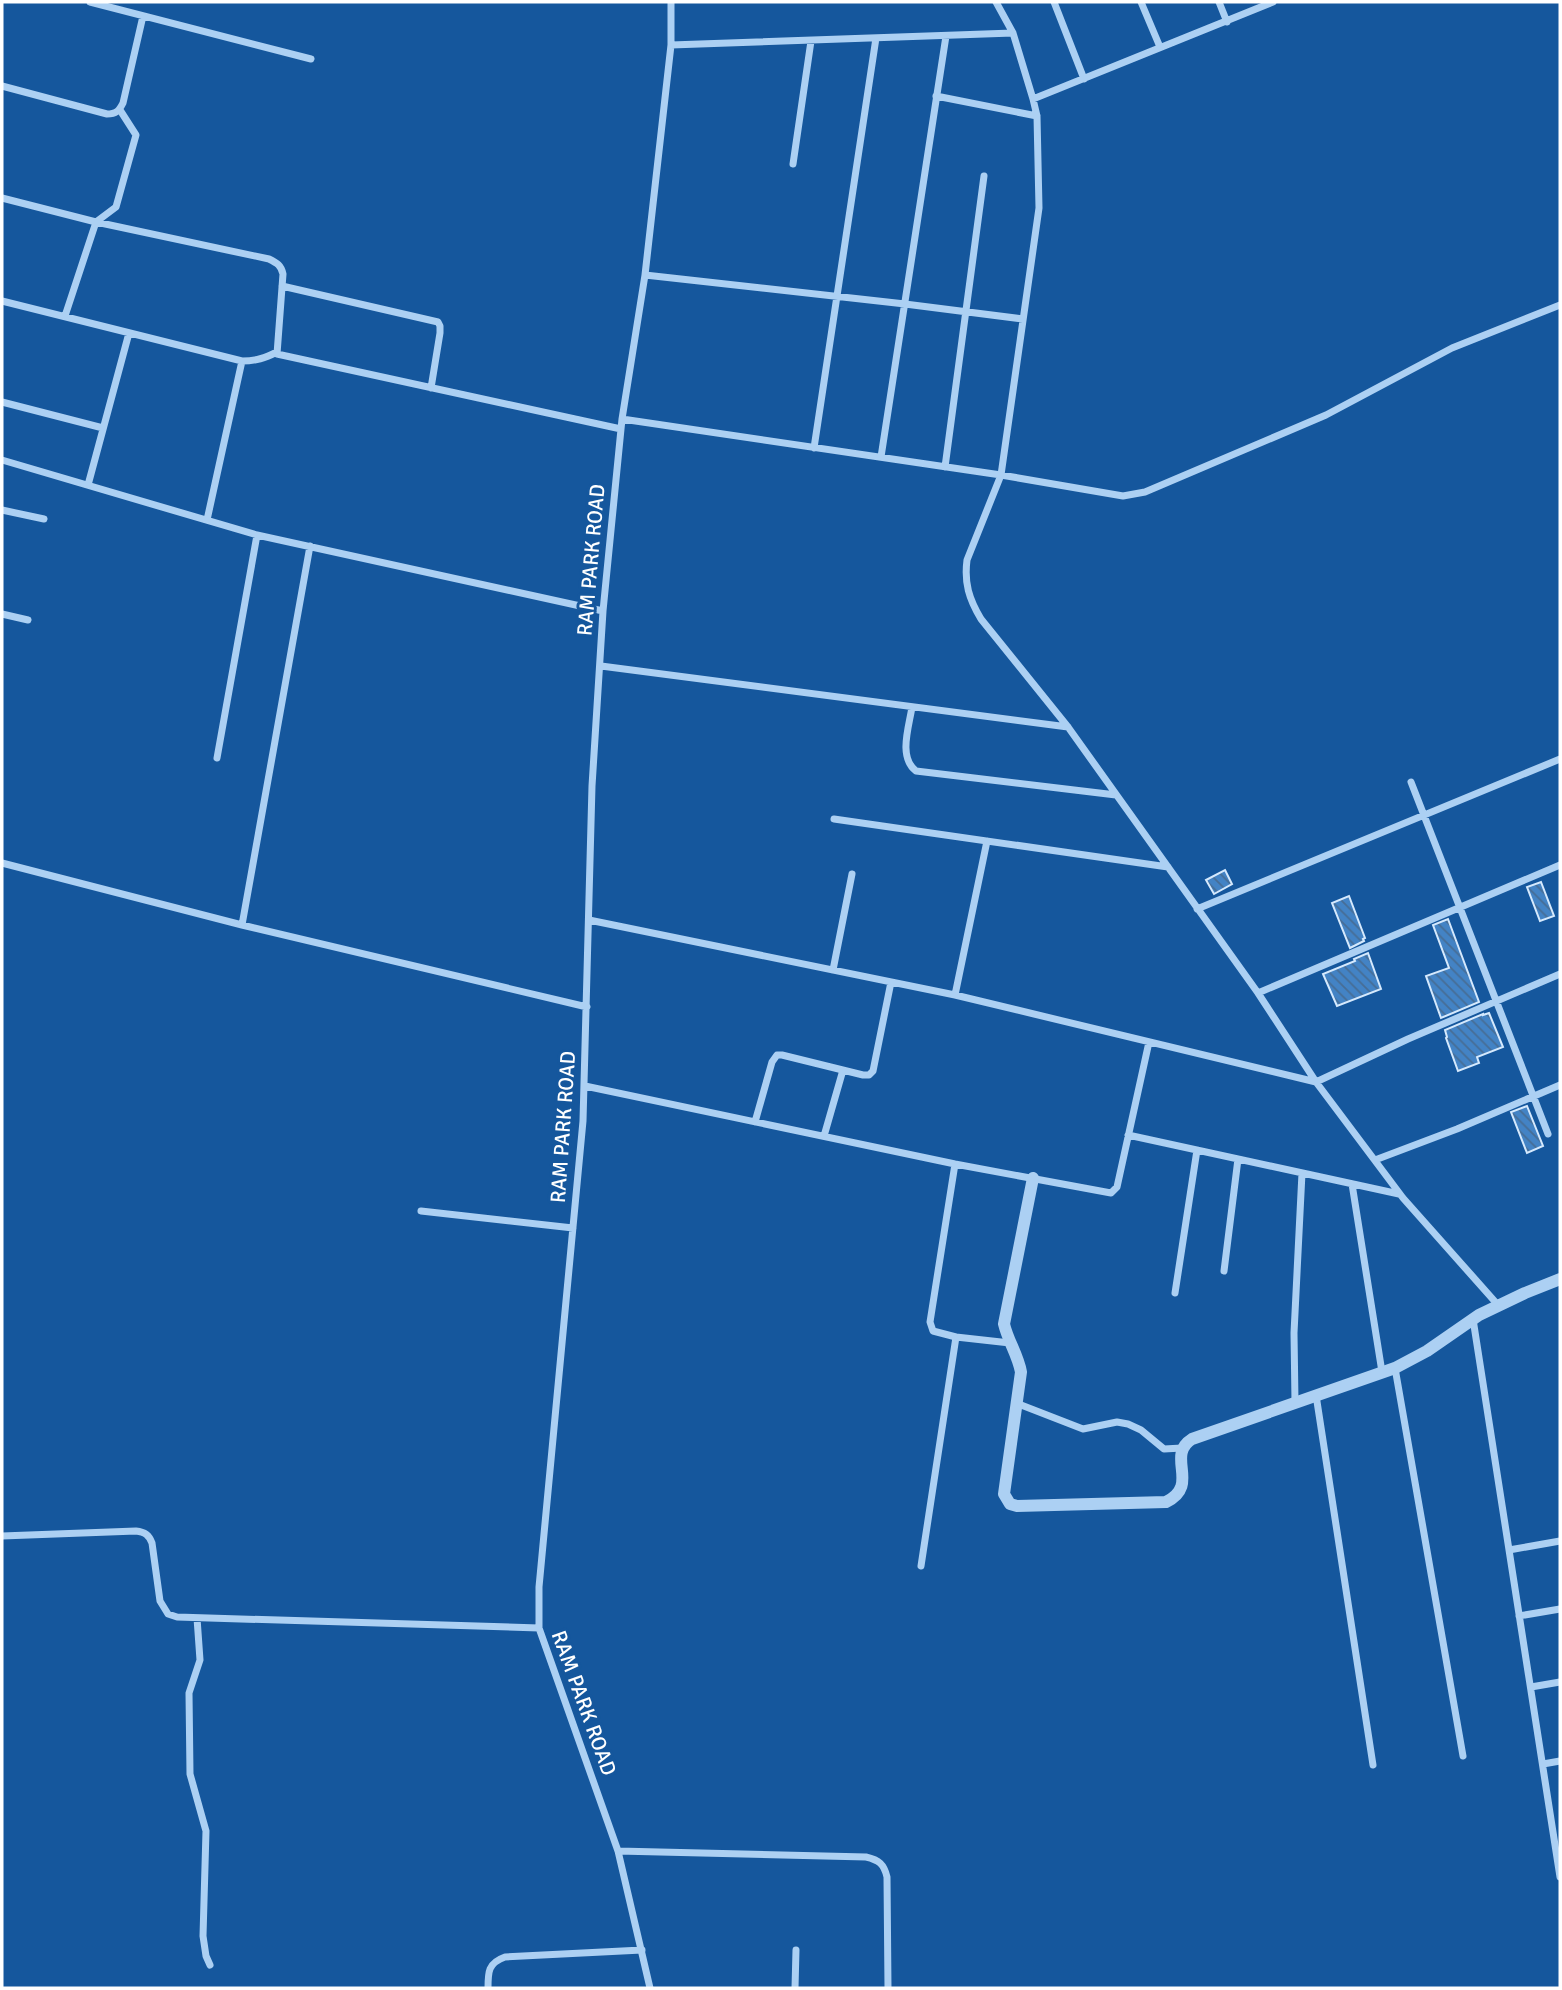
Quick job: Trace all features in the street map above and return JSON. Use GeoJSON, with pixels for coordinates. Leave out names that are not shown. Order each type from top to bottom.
{"type":"FeatureCollection","features":[{"type":"Feature","properties":{"kind":"street"},"geometry":{"type":"LineString","coordinates":[[90,2],[312,59]]}},
{"type":"Feature","properties":{"kind":"street","name":"RAM PARK ROAD"},"geometry":{"type":"LineString","coordinates":[[650,1988],[618,1852],[539,1628],[539,1587],[583,1121],[592,786],[603,611],[622,419],[645,275],[671,45],[671,2]]}},
{"type":"Feature","properties":{"kind":"street"},"geometry":{"type":"LineString","coordinates":[[996,2],[1013,33],[1034,99],[1037,116],[1039,208],[1001,475],[967,560],[965,573],[971,602],[981,619],[1068,727],[1258,993],[1316,1082],[1400,1194],[1498,1305]]}},
{"type":"Feature","properties":{"kind":"street"},"geometry":{"type":"LineString","coordinates":[[1054,2],[1084,79]]}},
{"type":"Feature","properties":{"kind":"street"},"geometry":{"type":"LineString","coordinates":[[1141,2],[1160,47]]}},
{"type":"Feature","properties":{"kind":"street"},"geometry":{"type":"LineString","coordinates":[[1219,2],[1227,22]]}},
{"type":"Feature","properties":{"kind":"street"},"geometry":{"type":"LineString","coordinates":[[1034,99],[1273,2]]}},
{"type":"Feature","properties":{"kind":"street"},"geometry":{"type":"LineString","coordinates":[[2,86],[114,114],[120,110],[123,103],[143,16]]}},
{"type":"Feature","properties":{"kind":"street"},"geometry":{"type":"LineString","coordinates":[[671,45],[1013,33]]}},
{"type":"Feature","properties":{"kind":"street"},"geometry":{"type":"LineString","coordinates":[[881,457],[946,36]]}},
{"type":"Feature","properties":{"kind":"street"},"geometry":{"type":"LineString","coordinates":[[814,447],[876,38]]}},
{"type":"Feature","properties":{"kind":"street"},"geometry":{"type":"LineString","coordinates":[[793,164],[811,41]]}},
{"type":"Feature","properties":{"kind":"street"},"geometry":{"type":"LineString","coordinates":[[936,96],[1037,116]]}},
{"type":"Feature","properties":{"kind":"street"},"geometry":{"type":"LineString","coordinates":[[65,316],[96,222],[116,206],[136,135],[120,110]]}},
{"type":"Feature","properties":{"kind":"street"},"geometry":{"type":"LineString","coordinates":[[945,467],[984,176]]}},
{"type":"Feature","properties":{"kind":"street"},"geometry":{"type":"LineString","coordinates":[[2,198],[277,263],[282,268],[277,352]]}},
{"type":"Feature","properties":{"kind":"street"},"geometry":{"type":"LineString","coordinates":[[645,275],[1023,319]]}},
{"type":"Feature","properties":{"kind":"street"},"geometry":{"type":"LineString","coordinates":[[282,286],[438,322],[440,333],[431,388]]}},
{"type":"Feature","properties":{"kind":"street"},"geometry":{"type":"LineString","coordinates":[[2,300],[242,361],[264,359],[277,352]]}},
{"type":"Feature","properties":{"kind":"street"},"geometry":{"type":"LineString","coordinates":[[622,419],[1001,475],[1123,496],[1145,492],[1326,415],[1452,348],[1560,305]]}},
{"type":"Feature","properties":{"kind":"street"},"geometry":{"type":"LineString","coordinates":[[88,485],[129,333]]}},
{"type":"Feature","properties":{"kind":"street"},"geometry":{"type":"LineString","coordinates":[[277,352],[621,429]]}},
{"type":"Feature","properties":{"kind":"street"},"geometry":{"type":"LineString","coordinates":[[206,520],[242,361]]}},
{"type":"Feature","properties":{"kind":"street"},"geometry":{"type":"LineString","coordinates":[[2,402],[103,428]]}},
{"type":"Feature","properties":{"kind":"street"},"geometry":{"type":"LineString","coordinates":[[2,460],[257,535],[603,611]]}},
{"type":"Feature","properties":{"kind":"street"},"geometry":{"type":"LineString","coordinates":[[2,510],[44,519]]}},
{"type":"Feature","properties":{"kind":"street"},"geometry":{"type":"LineString","coordinates":[[217,758],[257,535]]}},
{"type":"Feature","properties":{"kind":"street"},"geometry":{"type":"LineString","coordinates":[[242,925],[310,546]]}},
{"type":"Feature","properties":{"kind":"street"},"geometry":{"type":"LineString","coordinates":[[2,614],[28,621]]}},
{"type":"Feature","properties":{"kind":"street"},"geometry":{"type":"LineString","coordinates":[[601,666],[1068,727]]}},
{"type":"Feature","properties":{"kind":"street"},"geometry":{"type":"LineString","coordinates":[[912,707],[905,753],[907,761],[916,771],[1116,795]]}},
{"type":"Feature","properties":{"kind":"street"},"geometry":{"type":"LineString","coordinates":[[1197,909],[1560,759]]}},
{"type":"Feature","properties":{"kind":"street"},"geometry":{"type":"LineString","coordinates":[[1411,782],[1548,1134]]}},
{"type":"Feature","properties":{"kind":"street"},"geometry":{"type":"LineString","coordinates":[[834,820],[1168,867]]}},
{"type":"Feature","properties":{"kind":"street"},"geometry":{"type":"LineString","coordinates":[[955,995],[987,841]]}},
{"type":"Feature","properties":{"kind":"street"},"geometry":{"type":"LineString","coordinates":[[2,863],[242,925],[587,1007]]}},
{"type":"Feature","properties":{"kind":"street"},"geometry":{"type":"LineString","coordinates":[[1258,993],[1560,865]]}},
{"type":"Feature","properties":{"kind":"street"},"geometry":{"type":"LineString","coordinates":[[833,970],[852,874]]}},
{"type":"Feature","properties":{"kind":"street"},"geometry":{"type":"LineString","coordinates":[[589,920],[955,995],[1316,1082],[1560,974]]}},
{"type":"Feature","properties":{"kind":"street"},"geometry":{"type":"LineString","coordinates":[[755,1122],[774,1057],[782,1055],[863,1075],[869,1075],[873,1071],[891,982]]}},
{"type":"Feature","properties":{"kind":"street"},"geometry":{"type":"LineString","coordinates":[[585,1086],[956,1164],[1111,1193],[1117,1187],[1149,1042]]}},
{"type":"Feature","properties":{"kind":"street"},"geometry":{"type":"LineString","coordinates":[[824,1136],[843,1070]]}},
{"type":"Feature","properties":{"kind":"street"},"geometry":{"type":"LineString","coordinates":[[1375,1160],[1560,1085]]}},
{"type":"Feature","properties":{"kind":"street"},"geometry":{"type":"LineString","coordinates":[[1128,1135],[1400,1194]]}},
{"type":"Feature","properties":{"kind":"street"},"geometry":{"type":"LineString","coordinates":[[1175,1293],[1197,1150]]}},
{"type":"Feature","properties":{"kind":"street"},"geometry":{"type":"LineString","coordinates":[[1224,1271],[1238,1159]]}},
{"type":"Feature","properties":{"kind":"street"},"geometry":{"type":"LineString","coordinates":[[956,1164],[930,1322],[933,1331],[956,1338],[1010,1343]]}},
{"type":"Feature","properties":{"kind":"street"},"geometry":{"type":"LineString","coordinates":[[1295,1402],[1294,1333],[1302,1173]]}},
{"type":"Feature","properties":{"kind":"street"},"geometry":{"type":"LineString","coordinates":[[1033,1178],[1004,1324],[1021,1372],[1004,1493],[1010,1504],[1017,1506],[1166,1502],[1180,1491],[1182,1448],[1192,1439],[1389,1370],[1427,1352],[1473,1319],[1498,1305],[1560,1279]]}},
{"type":"Feature","properties":{"kind":"street"},"geometry":{"type":"LineString","coordinates":[[1352,1184],[1463,1756]]}},
{"type":"Feature","properties":{"kind":"street"},"geometry":{"type":"LineString","coordinates":[[421,1211],[573,1228]]}},
{"type":"Feature","properties":{"kind":"street"},"geometry":{"type":"LineString","coordinates":[[1473,1319],[1543,1764],[1556,1826],[1560,1877]]}},
{"type":"Feature","properties":{"kind":"street"},"geometry":{"type":"LineString","coordinates":[[921,1566],[956,1338]]}},
{"type":"Feature","properties":{"kind":"street"},"geometry":{"type":"LineString","coordinates":[[1316,1394],[1373,1765]]}},
{"type":"Feature","properties":{"kind":"street"},"geometry":{"type":"LineString","coordinates":[[1016,1403],[1083,1429],[1117,1422],[1128,1424],[1164,1449],[1182,1448]]}},
{"type":"Feature","properties":{"kind":"street"},"geometry":{"type":"LineString","coordinates":[[2,1536],[144,1532],[150,1536],[152,1543],[160,1601],[168,1614],[177,1617],[539,1628]]}},
{"type":"Feature","properties":{"kind":"street"},"geometry":{"type":"LineString","coordinates":[[1509,1550],[1560,1541]]}},
{"type":"Feature","properties":{"kind":"street"},"geometry":{"type":"LineString","coordinates":[[1520,1616],[1560,1609]]}},
{"type":"Feature","properties":{"kind":"street"},"geometry":{"type":"LineString","coordinates":[[197,1618],[201,1660],[189,1693],[190,1774],[206,1830],[203,1936],[210,1965]]}},
{"type":"Feature","properties":{"kind":"street"},"geometry":{"type":"LineString","coordinates":[[1531,1687],[1560,1682]]}},
{"type":"Feature","properties":{"kind":"street"},"geometry":{"type":"LineString","coordinates":[[1543,1764],[1560,1761]]}},
{"type":"Feature","properties":{"kind":"street"},"geometry":{"type":"LineString","coordinates":[[618,1852],[866,1857],[877,1860],[884,1866],[887,1877],[888,1988]]}},
{"type":"Feature","properties":{"kind":"street"},"geometry":{"type":"LineString","coordinates":[[488,1988],[490,1965],[505,1957],[642,1950]]}},
{"type":"Feature","properties":{"kind":"street"},"geometry":{"type":"LineString","coordinates":[[795,1988],[796,1950]]}},
{"type":"Feature","properties":{"kind":"building"},"geometry":{"type":"Polygon","coordinates":[[[1225,870],[1232,884],[1214,894],[1206,880],[1225,870]]]}},
{"type":"Feature","properties":{"kind":"building"},"geometry":{"type":"Polygon","coordinates":[[[1541,882],[1554,916],[1540,921],[1527,887],[1541,882]]]}},
{"type":"Feature","properties":{"kind":"building"},"geometry":{"type":"Polygon","coordinates":[[[1349,896],[1365,938],[1350,948],[1332,903],[1349,896]]]}},
{"type":"Feature","properties":{"kind":"building"},"geometry":{"type":"Polygon","coordinates":[[[1448,919],[1479,1002],[1441,1018],[1426,976],[1449,968],[1433,925],[1448,919]]]}},
{"type":"Feature","properties":{"kind":"building"},"geometry":{"type":"Polygon","coordinates":[[[1368,953],[1381,989],[1337,1006],[1323,974],[1368,953]]]}},
{"type":"Feature","properties":{"kind":"building"},"geometry":{"type":"Polygon","coordinates":[[[1489,1013],[1503,1047],[1477,1057],[1479,1063],[1458,1071],[1445,1030],[1489,1013]]]}},
{"type":"Feature","properties":{"kind":"building"},"geometry":{"type":"Polygon","coordinates":[[[1527,1106],[1543,1146],[1527,1153],[1511,1112],[1527,1106]]]}}]}
